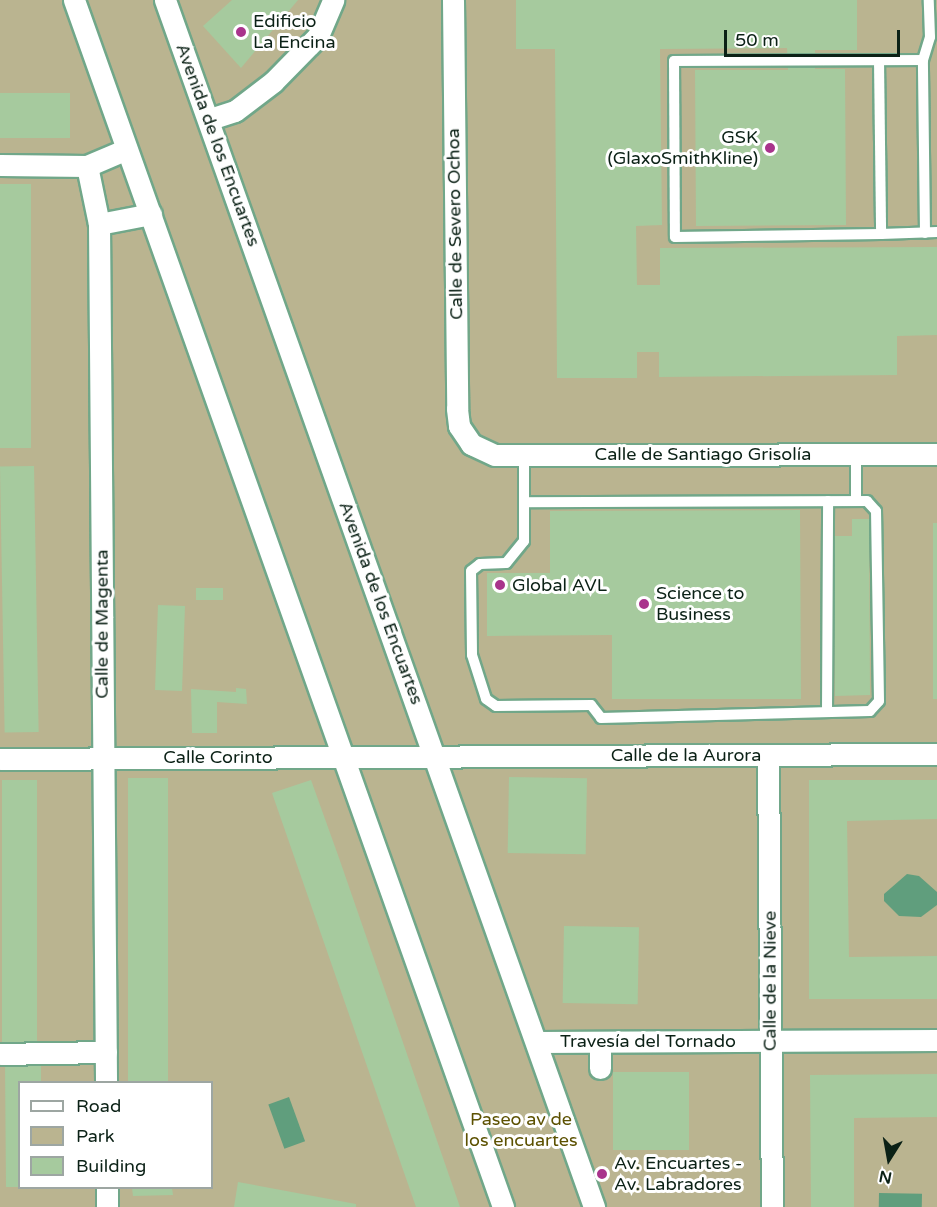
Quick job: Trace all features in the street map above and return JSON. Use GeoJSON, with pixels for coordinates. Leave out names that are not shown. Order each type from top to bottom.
{"type":"FeatureCollection","features":[{"type":"Feature","properties":{"kind":"street"},"geometry":{"type":"LineString","coordinates":[[74,0],[503,1207]]}},
{"type":"Feature","properties":{"kind":"street","name":"Avenida de los Encuartes"},"geometry":{"type":"LineString","coordinates":[[165,0],[210,119],[538,1042],[594,1207]]}},
{"type":"Feature","properties":{"kind":"street"},"geometry":{"type":"LineString","coordinates":[[210,119],[235,111],[273,82],[318,36],[333,0]]}},
{"type":"Feature","properties":{"kind":"street","name":"Calle de Severo Ochoa"},"geometry":{"type":"LineString","coordinates":[[453,0],[457,409],[459,426],[471,444]]}},
{"type":"Feature","properties":{"kind":"street"},"geometry":{"type":"LineString","coordinates":[[0,165],[87,166],[128,149]]}},
{"type":"Feature","properties":{"kind":"street","name":"Calle de Magenta"},"geometry":{"type":"LineString","coordinates":[[87,166],[99,224],[106,1081]]}},
{"type":"Feature","properties":{"kind":"street"},"geometry":{"type":"LineString","coordinates":[[99,224],[151,214]]}},
{"type":"Feature","properties":{"kind":"street","name":"Calle de Santiago Grisolía"},"geometry":{"type":"LineString","coordinates":[[471,444],[495,455],[937,454]]}},
{"type":"Feature","properties":{"kind":"street","name":"Calle de la Aurora"},"geometry":{"type":"LineString","coordinates":[[436,756],[937,754]]}},
{"type":"Feature","properties":{"kind":"street","name":"Calle de la Nieve"},"geometry":{"type":"LineString","coordinates":[[768,755],[772,1207]]}},
{"type":"Feature","properties":{"kind":"street","name":"Calle Corinto"},"geometry":{"type":"LineString","coordinates":[[0,759],[436,756]]}},
{"type":"Feature","properties":{"kind":"street","name":"Travesía del Tornado"},"geometry":{"type":"LineString","coordinates":[[538,1042],[937,1040]]}},
{"type":"Feature","properties":{"kind":"street"},"geometry":{"type":"LineString","coordinates":[[600,1042],[600,1068]]}},
{"type":"Feature","properties":{"kind":"street"},"geometry":{"type":"LineString","coordinates":[[0,1054],[106,1052]]}},
{"type":"Feature","properties":{"kind":"street"},"geometry":{"type":"LineString","coordinates":[[106,1189],[107,1207]]}},
{"type":"Feature","properties":{"kind":"lane"},"geometry":{"type":"LineString","coordinates":[[925,232],[922,60],[933,37],[929,0]]}},
{"type":"Feature","properties":{"kind":"lane"},"geometry":{"type":"LineString","coordinates":[[879,60],[881,234]]}},
{"type":"Feature","properties":{"kind":"lane"},"geometry":{"type":"LineString","coordinates":[[922,60],[674,61],[675,237],[937,232]]}},
{"type":"Feature","properties":{"kind":"lane"},"geometry":{"type":"LineString","coordinates":[[856,454],[856,501]]}},
{"type":"Feature","properties":{"kind":"lane"},"geometry":{"type":"LineString","coordinates":[[524,455],[524,502],[524,541],[519,552],[506,563],[480,564],[471,571],[472,655],[486,699],[496,706],[591,705],[601,718],[870,711],[879,701],[876,511],[867,501],[524,502]]}},
{"type":"Feature","properties":{"kind":"lane"},"geometry":{"type":"LineString","coordinates":[[827,712],[828,501]]}},
{"type":"Feature","properties":{"kind":"green space","name":"Paseo av de los encuartes"},"geometry":{"type":"Polygon","coordinates":[[[0,0],[937,0],[937,1207],[0,1207],[0,0]]]}},
{"type":"Feature","properties":{"kind":"shaded area"},"geometry":{"type":"Polygon","coordinates":[[[907,874],[919,876],[937,892],[937,905],[921,917],[899,916],[884,901],[884,894],[907,874]]]}},
{"type":"Feature","properties":{"kind":"shaded area"},"geometry":{"type":"Polygon","coordinates":[[[289,1097],[305,1141],[284,1149],[268,1105],[289,1097]]]}},
{"type":"Feature","properties":{"kind":"shaded area"},"geometry":{"type":"Polygon","coordinates":[[[879,1193],[922,1194],[922,1207],[879,1207],[879,1193]]]}},
{"type":"Feature","properties":{"kind":"building","name":"Edificio La Encina"},"geometry":{"type":"Polygon","coordinates":[[[232,0],[298,0],[241,68],[203,26],[232,0]]]}},
{"type":"Feature","properties":{"kind":"building","name":"GSK (GlaxoSmithKline)"},"geometry":{"type":"Polygon","coordinates":[[[516,0],[857,0],[857,50],[815,50],[815,69],[845,69],[846,225],[696,226],[695,70],[788,70],[787,48],[660,49],[662,225],[636,226],[637,285],[660,285],[660,248],[937,247],[937,335],[897,336],[897,375],[659,377],[659,352],[637,352],[637,378],[557,378],[555,49],[516,49],[516,0]]]}},
{"type":"Feature","properties":{"kind":"building"},"geometry":{"type":"Polygon","coordinates":[[[0,93],[70,93],[70,138],[0,138],[0,93]]]}},
{"type":"Feature","properties":{"kind":"building"},"geometry":{"type":"Polygon","coordinates":[[[0,184],[31,184],[31,448],[0,448],[0,184]]]}},
{"type":"Feature","properties":{"kind":"building"},"geometry":{"type":"Polygon","coordinates":[[[34,466],[39,732],[5,733],[0,467],[34,466]]]}},
{"type":"Feature","properties":{"kind":"building","name":"Science to Business"},"geometry":{"type":"Polygon","coordinates":[[[800,510],[801,699],[612,699],[612,635],[487,636],[487,573],[550,573],[550,511],[800,510]]]}},
{"type":"Feature","properties":{"kind":"building"},"geometry":{"type":"Polygon","coordinates":[[[852,519],[869,519],[870,695],[835,696],[834,536],[852,536],[852,519]]]}},
{"type":"Feature","properties":{"kind":"building"},"geometry":{"type":"Polygon","coordinates":[[[933,523],[937,523],[937,699],[933,699],[933,523]]]}},
{"type":"Feature","properties":{"kind":"building"},"geometry":{"type":"Polygon","coordinates":[[[196,588],[223,588],[223,600],[196,600],[196,588]]]}},
{"type":"Feature","properties":{"kind":"building"},"geometry":{"type":"Polygon","coordinates":[[[158,605],[185,606],[182,691],[155,690],[158,605]]]}},
{"type":"Feature","properties":{"kind":"building"},"geometry":{"type":"Polygon","coordinates":[[[236,688],[246,689],[247,704],[217,702],[217,733],[192,733],[191,689],[236,692],[236,688]]]}},
{"type":"Feature","properties":{"kind":"building"},"geometry":{"type":"Polygon","coordinates":[[[509,777],[587,778],[586,854],[508,853],[509,777]]]}},
{"type":"Feature","properties":{"kind":"building"},"geometry":{"type":"Polygon","coordinates":[[[128,778],[168,778],[168,1081],[128,1081],[128,778]]]}},
{"type":"Feature","properties":{"kind":"building"},"geometry":{"type":"Polygon","coordinates":[[[2,780],[37,780],[37,1043],[2,1043],[2,780]]]}},
{"type":"Feature","properties":{"kind":"building"},"geometry":{"type":"Polygon","coordinates":[[[311,780],[460,1207],[416,1207],[272,793],[311,780]]]}},
{"type":"Feature","properties":{"kind":"building"},"geometry":{"type":"Polygon","coordinates":[[[809,780],[937,780],[937,819],[847,821],[849,957],[937,956],[937,999],[809,999],[809,780]]]}},
{"type":"Feature","properties":{"kind":"building"},"geometry":{"type":"Polygon","coordinates":[[[564,926],[639,927],[638,1004],[563,1003],[564,926]]]}},
{"type":"Feature","properties":{"kind":"building"},"geometry":{"type":"Polygon","coordinates":[[[41,1062],[41,1081],[18,1081],[18,1187],[6,1187],[5,1063],[41,1062]]]}},
{"type":"Feature","properties":{"kind":"building"},"geometry":{"type":"Polygon","coordinates":[[[613,1072],[689,1072],[689,1150],[613,1150],[613,1072]]]}},
{"type":"Feature","properties":{"kind":"building"},"geometry":{"type":"Polygon","coordinates":[[[937,1074],[937,1117],[854,1118],[854,1207],[811,1207],[810,1075],[937,1074]]]}},
{"type":"Feature","properties":{"kind":"building"},"geometry":{"type":"Polygon","coordinates":[[[238,1182],[356,1204],[356,1207],[234,1207],[238,1182]]]}},
{"type":"Feature","properties":{"kind":"building"},"geometry":{"type":"Polygon","coordinates":[[[132,1189],[172,1189],[173,1195],[133,1196],[132,1189]]]}},
{"type":"Feature","properties":{"kind":"place","name":"Edificio La Encina"},"geometry":{"type":"Point","coordinates":[241,32]}},
{"type":"Feature","properties":{"kind":"place","name":"GSK (GlaxoSmithKline)"},"geometry":{"type":"Point","coordinates":[770,148]}},
{"type":"Feature","properties":{"kind":"place","name":"Global AVL"},"geometry":{"type":"Point","coordinates":[500,585]}},
{"type":"Feature","properties":{"kind":"place","name":"Science to Business"},"geometry":{"type":"Point","coordinates":[644,604]}},
{"type":"Feature","properties":{"kind":"place","name":"Av. Encuartes - Av. Labradores"},"geometry":{"type":"Point","coordinates":[602,1174]}}]}
